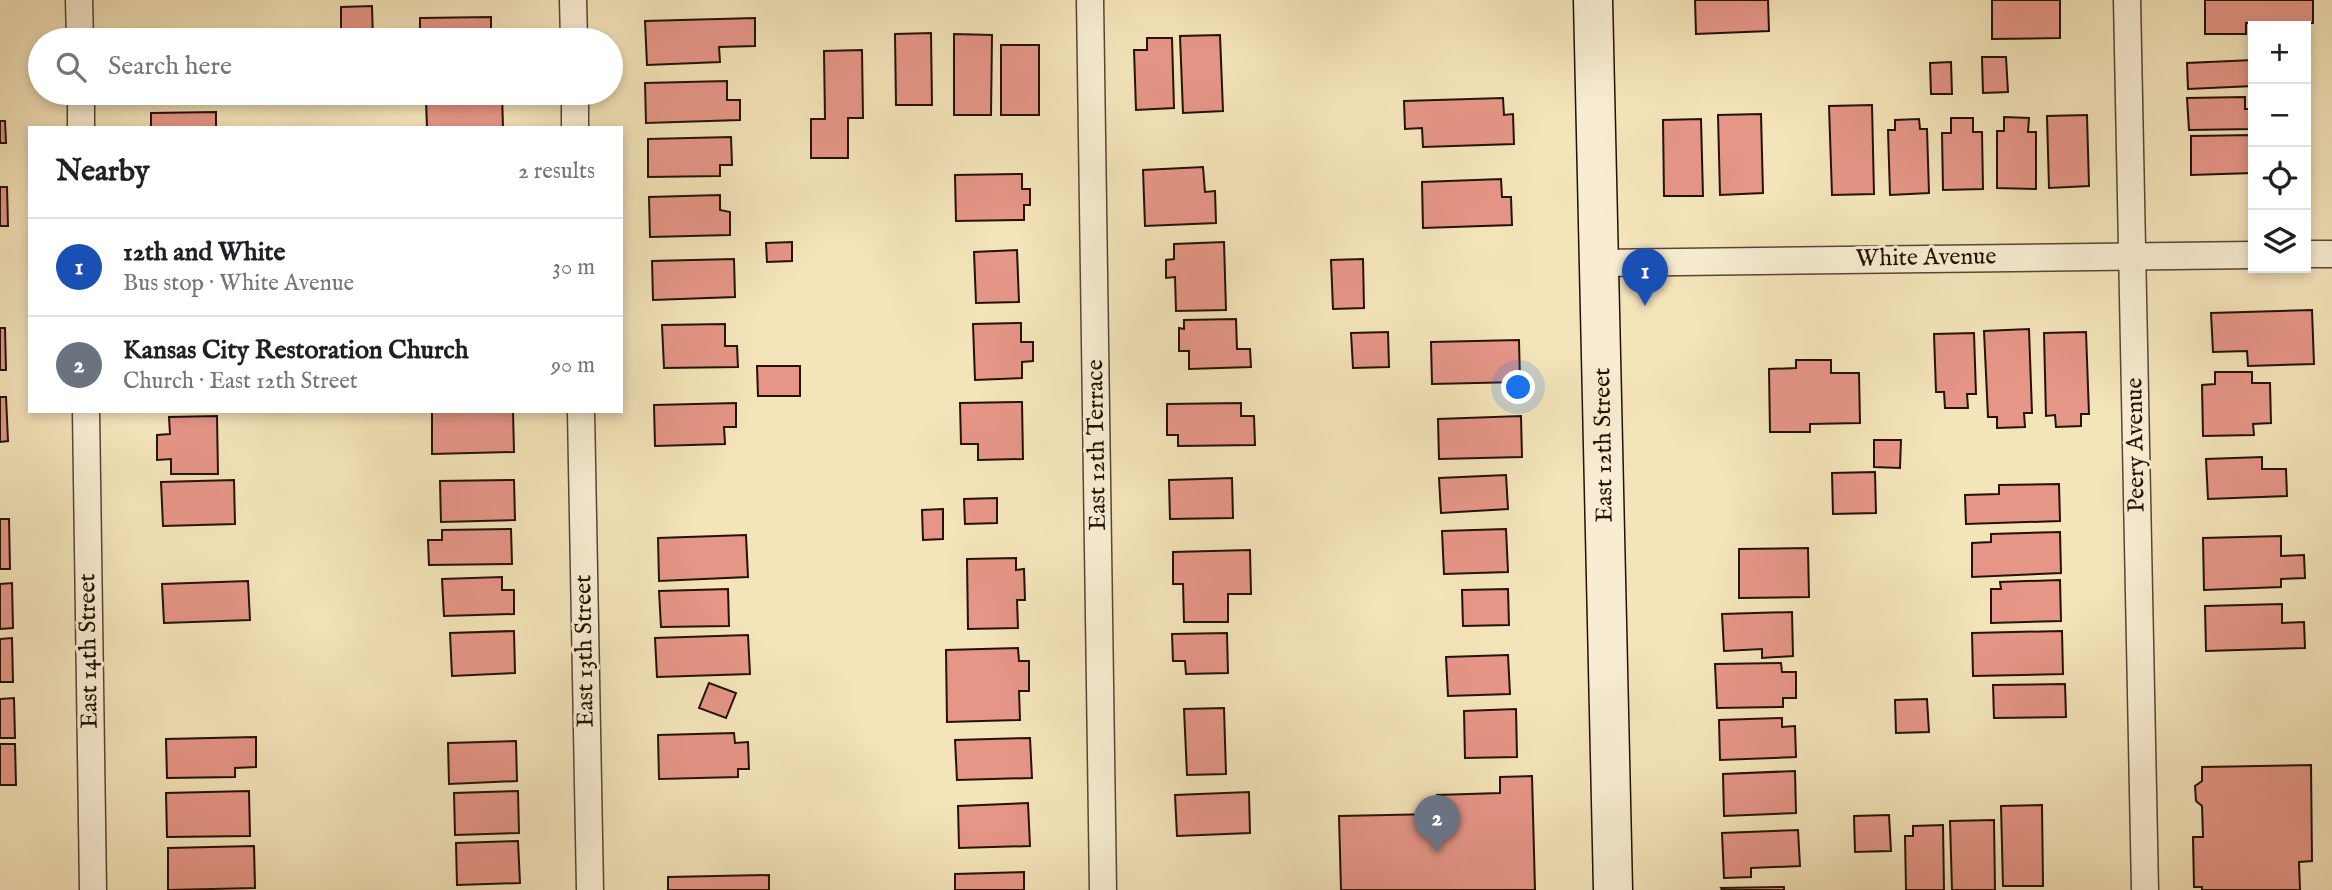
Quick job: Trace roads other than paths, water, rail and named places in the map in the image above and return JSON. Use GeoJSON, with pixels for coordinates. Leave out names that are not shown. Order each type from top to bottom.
{"type":"FeatureCollection","features":[{"type":"Feature","properties":{"kind":"street"},"geometry":{"type":"LineString","coordinates":[[79,0],[80,28]]}},
{"type":"Feature","properties":{"kind":"street"},"geometry":{"type":"LineString","coordinates":[[573,0],[574,28]]}},
{"type":"Feature","properties":{"kind":"street","name":"East 12th Terrace"},"geometry":{"type":"LineString","coordinates":[[1090,0],[1103,890]]}},
{"type":"Feature","properties":{"kind":"street","name":"East 12th Street"},"geometry":{"type":"LineString","coordinates":[[1593,0],[1613,890]]}},
{"type":"Feature","properties":{"kind":"street","name":"Peery Avenue"},"geometry":{"type":"LineString","coordinates":[[2127,0],[2145,890]]}},
{"type":"Feature","properties":{"kind":"street"},"geometry":{"type":"LineString","coordinates":[[81,105],[81,126]]}},
{"type":"Feature","properties":{"kind":"street"},"geometry":{"type":"LineString","coordinates":[[575,105],[575,126]]}},
{"type":"Feature","properties":{"kind":"street"},"geometry":{"type":"LineString","coordinates":[[2311,254],[2332,254]]}},
{"type":"Feature","properties":{"kind":"street","name":"White Avenue"},"geometry":{"type":"LineString","coordinates":[[1599,263],[2248,255]]}},
{"type":"Feature","properties":{"kind":"street","name":"East 14th Street"},"geometry":{"type":"LineString","coordinates":[[86,413],[93,890]]}},
{"type":"Feature","properties":{"kind":"street","name":"East 13th Street"},"geometry":{"type":"LineString","coordinates":[[581,413],[590,890]]}},
{"type":"Feature","properties":{"kind":"place","name":"12th and White"},"geometry":{"type":"Point","coordinates":[1645,306]}},
{"type":"Feature","properties":{"kind":"place","name":"Kansas City Restoration Church"},"geometry":{"type":"Point","coordinates":[1437,853]}}]}
